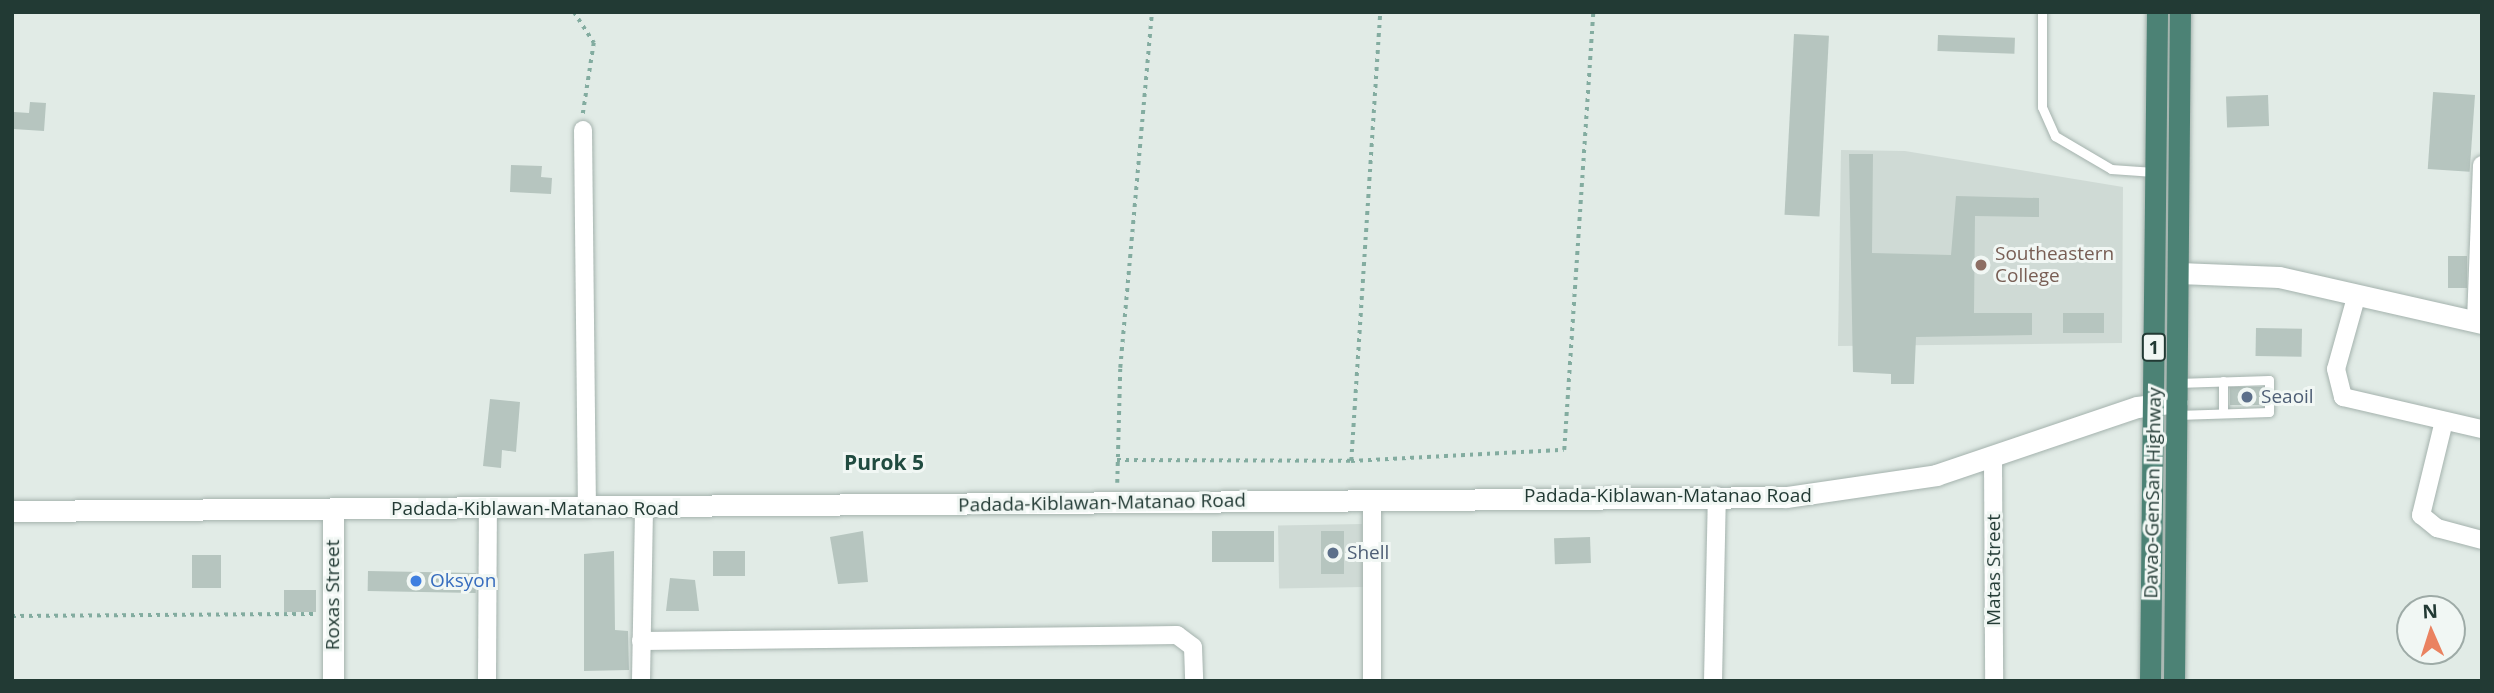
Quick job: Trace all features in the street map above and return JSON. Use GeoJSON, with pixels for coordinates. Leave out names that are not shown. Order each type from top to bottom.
{"type":"FeatureCollection","features":[{"type":"Feature","properties":{"kind":"highway","name":"Davao-GenSan Highway"},"geometry":{"type":"LineString","coordinates":[[2150,681],[2157,12]]}},
{"type":"Feature","properties":{"kind":"highway","name":"Davao-GenSan Highway"},"geometry":{"type":"LineString","coordinates":[[2174,681],[2180,12]]}},
{"type":"Feature","properties":{"kind":"main road"},"geometry":{"type":"LineString","coordinates":[[2179,272],[2255,274],[2479,322]]}},
{"type":"Feature","properties":{"kind":"main road","name":"Padada-Kiblawan-Matanao Road"},"geometry":{"type":"LineString","coordinates":[[12,511],[587,509],[1833,495],[1993,459],[2154,405],[2177,400]]}},
{"type":"Feature","properties":{"kind":"main road","name":"Roxas Street"},"geometry":{"type":"LineString","coordinates":[[333,510],[333,681]]}},
{"type":"Feature","properties":{"kind":"street"},"geometry":{"type":"LineString","coordinates":[[583,130],[587,509]]}},
{"type":"Feature","properties":{"kind":"street"},"geometry":{"type":"LineString","coordinates":[[2479,322],[2482,165]]}},
{"type":"Feature","properties":{"kind":"street"},"geometry":{"type":"LineString","coordinates":[[2357,294],[2337,363],[2339,392],[2482,429]]}},
{"type":"Feature","properties":{"kind":"street"},"geometry":{"type":"LineString","coordinates":[[2444,421],[2421,516],[2437,528],[2482,540]]}},
{"type":"Feature","properties":{"kind":"street","name":"Matas Street"},"geometry":{"type":"LineString","coordinates":[[1993,459],[1994,681]]}},
{"type":"Feature","properties":{"kind":"street"},"geometry":{"type":"LineString","coordinates":[[1713,681],[1717,496]]}},
{"type":"Feature","properties":{"kind":"street"},"geometry":{"type":"LineString","coordinates":[[1372,499],[1372,681]]}},
{"type":"Feature","properties":{"kind":"street"},"geometry":{"type":"LineString","coordinates":[[641,681],[644,508]]}},
{"type":"Feature","properties":{"kind":"street"},"geometry":{"type":"LineString","coordinates":[[487,681],[488,509]]}},
{"type":"Feature","properties":{"kind":"street"},"geometry":{"type":"LineString","coordinates":[[641,641],[1177,635],[1193,647],[1194,681]]}},
{"type":"Feature","properties":{"kind":"lane"},"geometry":{"type":"LineString","coordinates":[[2042,12],[2042,107],[2054,136],[2111,169],[2156,172]]}},
{"type":"Feature","properties":{"kind":"lane"},"geometry":{"type":"LineString","coordinates":[[2269,380],[2269,412],[2224,413],[2177,400],[2223,381],[2269,380]]}},
{"type":"Feature","properties":{"kind":"lane"},"geometry":{"type":"LineString","coordinates":[[2223,381],[2224,413]]}},
{"type":"Feature","properties":{"kind":"path"},"geometry":{"type":"LineString","coordinates":[[574,12],[594,43],[583,130]]}},
{"type":"Feature","properties":{"kind":"path"},"geometry":{"type":"LineString","coordinates":[[1117,503],[1117,460],[1152,12]]}},
{"type":"Feature","properties":{"kind":"path"},"geometry":{"type":"LineString","coordinates":[[1351,461],[1380,12]]}},
{"type":"Feature","properties":{"kind":"path"},"geometry":{"type":"LineString","coordinates":[[1117,460],[1351,461],[1564,450],[1593,12]]}},
{"type":"Feature","properties":{"kind":"path"},"geometry":{"type":"LineString","coordinates":[[12,616],[333,614]]}},
{"type":"Feature","properties":{"kind":"shaded area","name":"Southeastern College"},"geometry":{"type":"Polygon","coordinates":[[[1841,150],[1905,151],[2123,187],[2122,343],[1838,346],[1841,150]]]}},
{"type":"Feature","properties":{"kind":"shaded area"},"geometry":{"type":"Polygon","coordinates":[[[1362,524],[1363,587],[1279,588],[1278,525],[1362,524]]]}},
{"type":"Feature","properties":{"kind":"building"},"geometry":{"type":"Polygon","coordinates":[[[1794,34],[1829,36],[1819,217],[1785,215],[1794,34]]]}},
{"type":"Feature","properties":{"kind":"building"},"geometry":{"type":"Polygon","coordinates":[[[1938,35],[2015,38],[2014,54],[1937,51],[1938,35]]]}},
{"type":"Feature","properties":{"kind":"building"},"geometry":{"type":"Polygon","coordinates":[[[2433,92],[2475,95],[2470,172],[2428,169],[2433,92]]]}},
{"type":"Feature","properties":{"kind":"building"},"geometry":{"type":"Polygon","coordinates":[[[2268,95],[2269,126],[2227,127],[2226,96],[2268,95]]]}},
{"type":"Feature","properties":{"kind":"building"},"geometry":{"type":"Polygon","coordinates":[[[30,102],[46,103],[44,131],[13,129],[14,112],[29,113],[30,102]]]}},
{"type":"Feature","properties":{"kind":"building"},"geometry":{"type":"Polygon","coordinates":[[[1849,154],[1873,154],[1872,253],[1951,255],[1956,196],[2039,198],[2039,217],[1975,216],[1974,313],[2032,313],[2032,335],[1916,337],[1914,384],[1891,384],[1891,374],[1853,372],[1849,154]]]}},
{"type":"Feature","properties":{"kind":"building"},"geometry":{"type":"Polygon","coordinates":[[[511,165],[542,166],[541,177],[552,178],[551,194],[510,192],[511,165]]]}},
{"type":"Feature","properties":{"kind":"building"},"geometry":{"type":"Polygon","coordinates":[[[2448,256],[2467,256],[2467,288],[2448,288],[2448,256]]]}},
{"type":"Feature","properties":{"kind":"building"},"geometry":{"type":"Polygon","coordinates":[[[2063,313],[2104,313],[2104,333],[2063,333],[2063,313]]]}},
{"type":"Feature","properties":{"kind":"building"},"geometry":{"type":"Polygon","coordinates":[[[2256,328],[2302,329],[2302,357],[2256,356],[2256,328]]]}},
{"type":"Feature","properties":{"kind":"building","name":"Seaoil"},"geometry":{"type":"Polygon","coordinates":[[[2230,387],[2262,387],[2262,405],[2230,405],[2230,387]]]}},
{"type":"Feature","properties":{"kind":"building"},"geometry":{"type":"Polygon","coordinates":[[[490,399],[520,402],[516,452],[502,450],[501,468],[483,466],[490,399]]]}},
{"type":"Feature","properties":{"kind":"building"},"geometry":{"type":"Polygon","coordinates":[[[863,531],[868,582],[838,584],[830,537],[863,531]]]}},
{"type":"Feature","properties":{"kind":"building"},"geometry":{"type":"Polygon","coordinates":[[[1212,531],[1274,531],[1274,562],[1212,562],[1212,531]]]}},
{"type":"Feature","properties":{"kind":"building","name":"Shell"},"geometry":{"type":"Polygon","coordinates":[[[1321,531],[1344,531],[1344,574],[1321,574],[1321,531]]]}},
{"type":"Feature","properties":{"kind":"building"},"geometry":{"type":"Polygon","coordinates":[[[1590,537],[1591,563],[1555,564],[1554,538],[1590,537]]]}},
{"type":"Feature","properties":{"kind":"building"},"geometry":{"type":"Polygon","coordinates":[[[614,551],[615,630],[628,631],[629,670],[584,671],[584,554],[614,551]]]}},
{"type":"Feature","properties":{"kind":"building"},"geometry":{"type":"Polygon","coordinates":[[[713,551],[745,551],[745,576],[713,576],[713,551]]]}},
{"type":"Feature","properties":{"kind":"building"},"geometry":{"type":"Polygon","coordinates":[[[192,555],[221,555],[221,588],[192,588],[192,555]]]}},
{"type":"Feature","properties":{"kind":"building"},"geometry":{"type":"Polygon","coordinates":[[[368,571],[476,573],[476,593],[368,591],[368,571]]]}},
{"type":"Feature","properties":{"kind":"building"},"geometry":{"type":"Polygon","coordinates":[[[670,578],[695,580],[699,611],[666,611],[670,578]]]}},
{"type":"Feature","properties":{"kind":"building"},"geometry":{"type":"Polygon","coordinates":[[[284,590],[316,590],[316,612],[284,612],[284,590]]]}},
{"type":"Feature","properties":{"kind":"place","name":"Southeastern College"},"geometry":{"type":"Point","coordinates":[1981,265]}},
{"type":"Feature","properties":{"kind":"place","name":"Seaoil"},"geometry":{"type":"Point","coordinates":[2247,397]}},
{"type":"Feature","properties":{"kind":"place","name":"Shell"},"geometry":{"type":"Point","coordinates":[1333,553]}},
{"type":"Feature","properties":{"kind":"place","name":"Oksyon"},"geometry":{"type":"Point","coordinates":[416,581]}},
{"type":"Feature","properties":{"kind":"district","name":"Purok 5"},"geometry":{"type":"Point","coordinates":[884,462]}}]}
